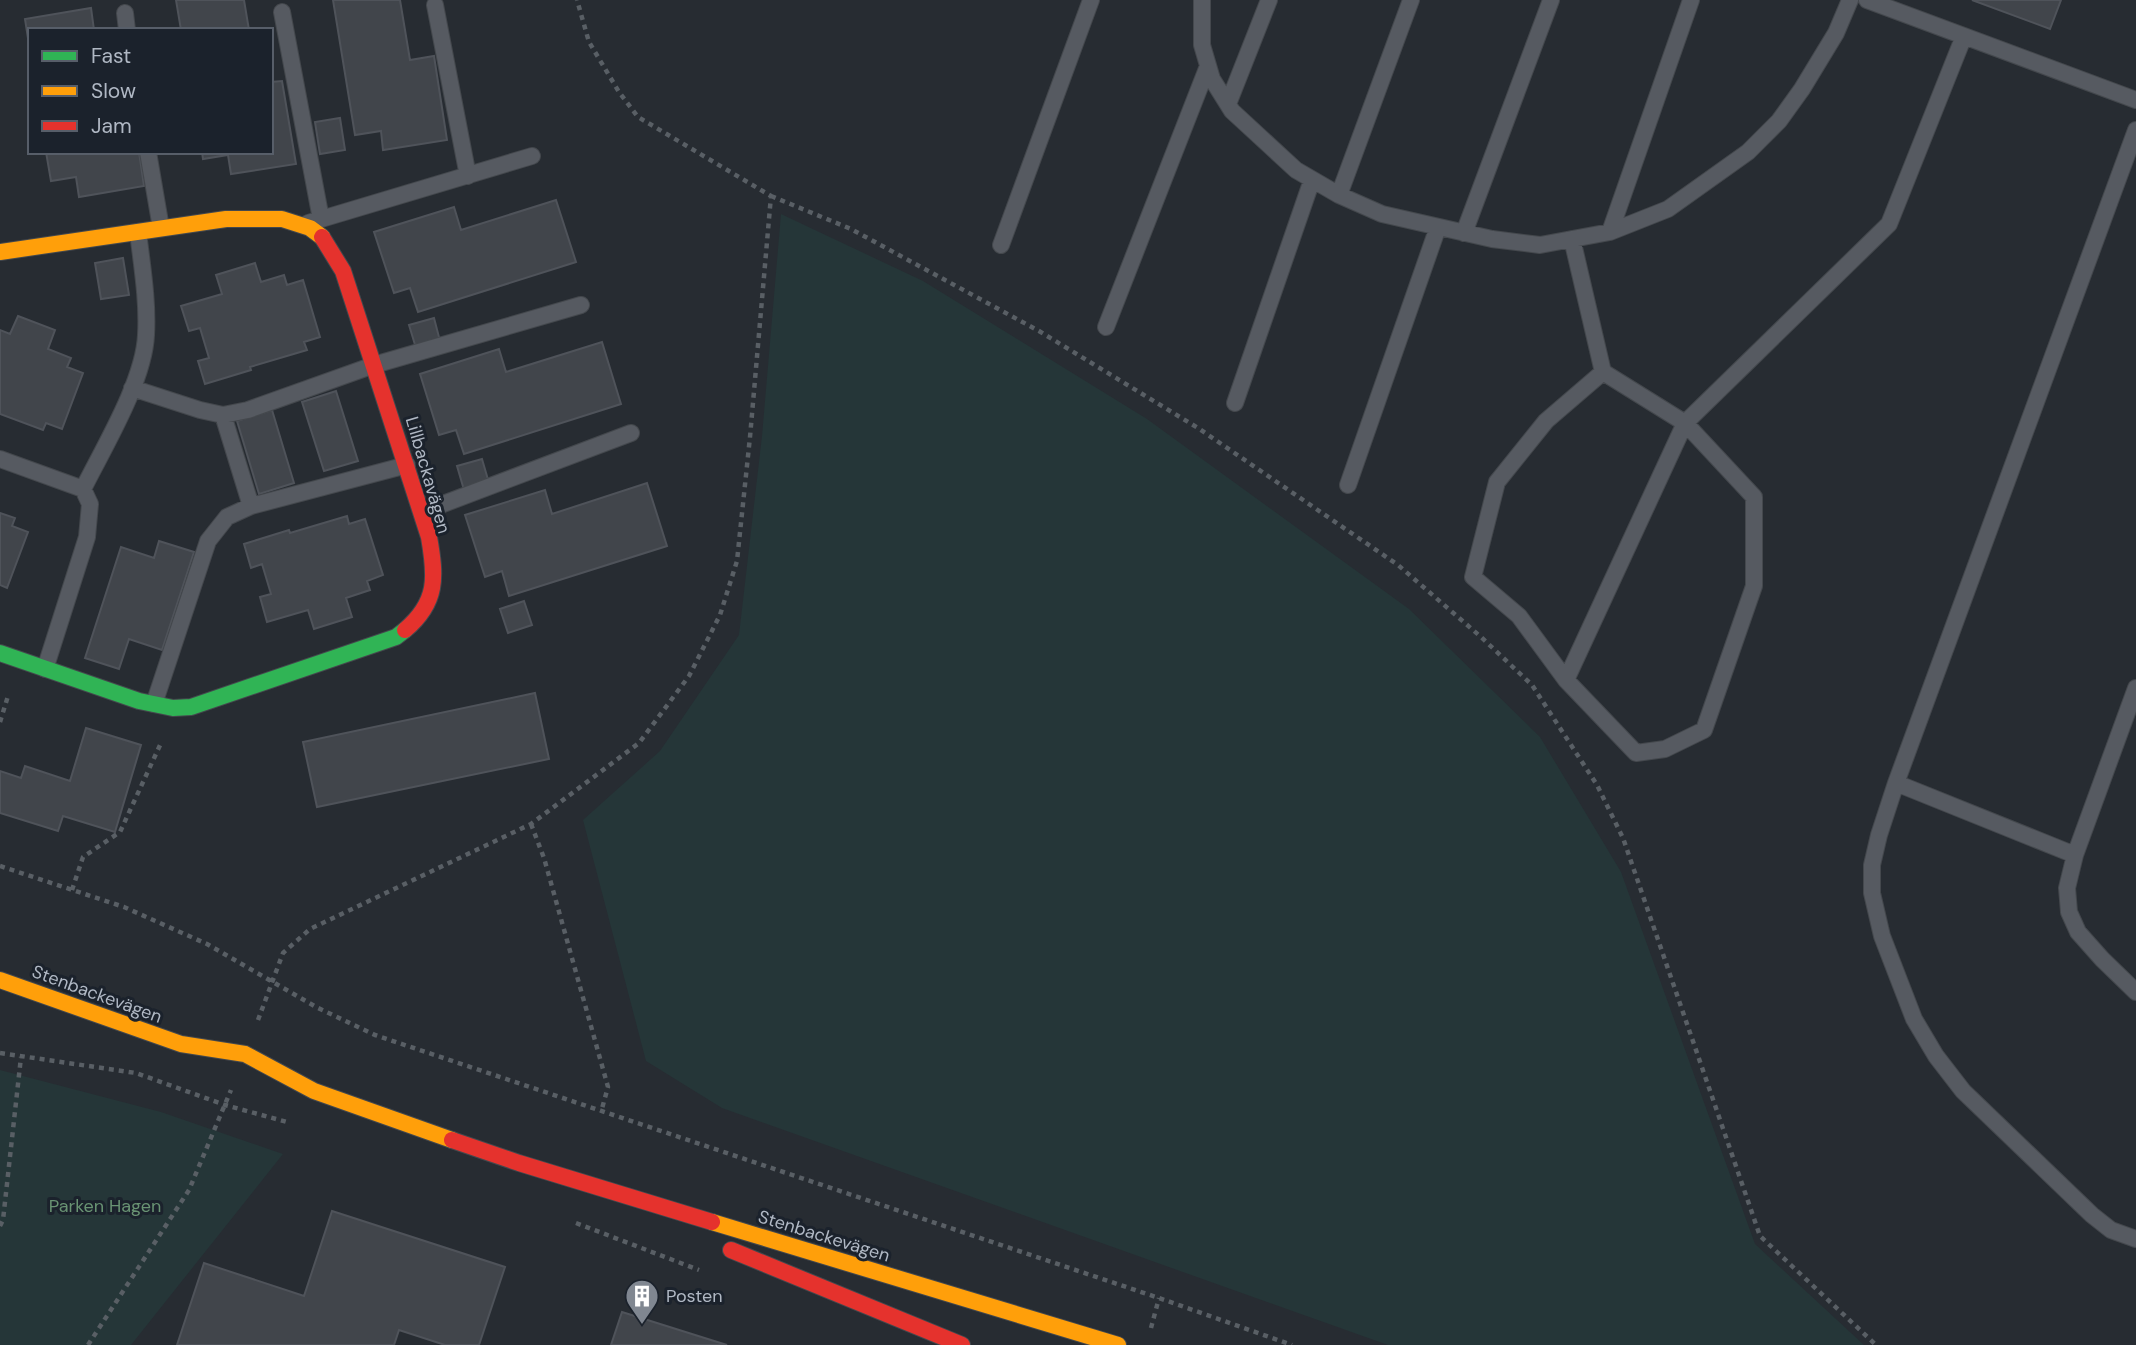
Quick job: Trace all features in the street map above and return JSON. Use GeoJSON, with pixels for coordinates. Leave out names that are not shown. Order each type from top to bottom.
{"type":"FeatureCollection","features":[{"type":"Feature","properties":{"kind":"street","name":"Lillbackavägen"},"geometry":{"type":"LineString","coordinates":[[0,252],[226,219],[263,217],[313,222],[333,248],[343,271],[422,512],[433,566],[433,590],[426,608],[414,624],[396,637],[191,708],[161,706],[0,653]]}},
{"type":"Feature","properties":{"kind":"street","name":"Stenbackevägen"},"geometry":{"type":"LineString","coordinates":[[0,980],[181,1044],[245,1054],[314,1091],[519,1163],[1118,1345]]}},
{"type":"Feature","properties":{"kind":"street","name":"Stenbackevägen"},"geometry":{"type":"LineString","coordinates":[[181,1044],[212,1064]]}},
{"type":"Feature","properties":{"kind":"street","name":"Stenbackevägen"},"geometry":{"type":"LineString","coordinates":[[261,1083],[314,1091]]}},
{"type":"Feature","properties":{"kind":"street","name":"Stenbackevägen"},"geometry":{"type":"LineString","coordinates":[[519,1163],[683,1231]]}},
{"type":"Feature","properties":{"kind":"street"},"geometry":{"type":"LineString","coordinates":[[721,1246],[962,1345]]}},
{"type":"Feature","properties":{"kind":"lane"},"geometry":{"type":"LineString","coordinates":[[1001,245],[1091,0]]}},
{"type":"Feature","properties":{"kind":"lane"},"geometry":{"type":"LineString","coordinates":[[1202,0],[1202,46],[1212,79],[1228,104],[1262,140],[1296,170],[1339,195],[1382,214],[1492,239],[1540,245],[1610,232],[1668,209],[1748,152],[1779,121],[1802,89],[1836,33],[1850,0]]}},
{"type":"Feature","properties":{"kind":"lane"},"geometry":{"type":"LineString","coordinates":[[1228,104],[1269,0]]}},
{"type":"Feature","properties":{"kind":"lane"},"geometry":{"type":"LineString","coordinates":[[1339,195],[1411,0]]}},
{"type":"Feature","properties":{"kind":"lane"},"geometry":{"type":"LineString","coordinates":[[1464,233],[1551,0]]}},
{"type":"Feature","properties":{"kind":"lane"},"geometry":{"type":"LineString","coordinates":[[1610,232],[1691,0]]}},
{"type":"Feature","properties":{"kind":"lane"},"geometry":{"type":"LineString","coordinates":[[1867,0],[2136,100]]}},
{"type":"Feature","properties":{"kind":"lane"},"geometry":{"type":"LineString","coordinates":[[435,5],[468,176]]}},
{"type":"Feature","properties":{"kind":"lane"},"geometry":{"type":"LineString","coordinates":[[282,12],[313,222],[532,156]]}},
{"type":"Feature","properties":{"kind":"lane"},"geometry":{"type":"LineString","coordinates":[[125,13],[127,28]]}},
{"type":"Feature","properties":{"kind":"lane"},"geometry":{"type":"LineString","coordinates":[[1566,680],[1685,423],[1889,224],[1964,36]]}},
{"type":"Feature","properties":{"kind":"lane"},"geometry":{"type":"LineString","coordinates":[[1106,327],[1208,66]]}},
{"type":"Feature","properties":{"kind":"lane"},"geometry":{"type":"LineString","coordinates":[[2136,130],[1896,783],[1878,835],[1872,865],[1872,893],[1882,936],[1914,1018],[1936,1056],[1963,1091],[2092,1215],[2111,1230],[2136,1239]]}},
{"type":"Feature","properties":{"kind":"lane"},"geometry":{"type":"LineString","coordinates":[[148,154],[161,228]]}},
{"type":"Feature","properties":{"kind":"lane"},"geometry":{"type":"LineString","coordinates":[[1235,403],[1312,180]]}},
{"type":"Feature","properties":{"kind":"lane"},"geometry":{"type":"LineString","coordinates":[[1348,485],[1438,227]]}},
{"type":"Feature","properties":{"kind":"lane"},"geometry":{"type":"LineString","coordinates":[[83,489],[114,430],[132,388],[146,337],[145,294],[138,232]]}},
{"type":"Feature","properties":{"kind":"lane"},"geometry":{"type":"LineString","coordinates":[[1572,239],[1603,372],[1685,423],[1754,497],[1754,586],[1704,730],[1665,749],[1636,753],[1566,680],[1519,616],[1473,576],[1497,482],[1546,421],[1603,372]]}},
{"type":"Feature","properties":{"kind":"lane"},"geometry":{"type":"LineString","coordinates":[[132,388],[223,415],[248,410],[374,365],[581,304]]}},
{"type":"Feature","properties":{"kind":"lane"},"geometry":{"type":"LineString","coordinates":[[223,415],[251,506]]}},
{"type":"Feature","properties":{"kind":"lane"},"geometry":{"type":"LineString","coordinates":[[422,512],[631,433]]}},
{"type":"Feature","properties":{"kind":"lane"},"geometry":{"type":"LineString","coordinates":[[0,459],[83,489],[90,503],[87,537],[45,669]]}},
{"type":"Feature","properties":{"kind":"lane"},"geometry":{"type":"LineString","coordinates":[[161,706],[208,541],[227,517],[251,506],[407,465]]}},
{"type":"Feature","properties":{"kind":"lane"},"geometry":{"type":"LineString","coordinates":[[2136,688],[2075,855],[2067,888],[2069,912],[2078,932],[2136,992]]}},
{"type":"Feature","properties":{"kind":"lane"},"geometry":{"type":"LineString","coordinates":[[1896,783],[2075,855]]}},
{"type":"Feature","properties":{"kind":"path"},"geometry":{"type":"LineString","coordinates":[[577,0],[589,42],[619,92],[638,117],[771,195],[851,229],[982,299],[1198,428],[1398,565],[1482,637],[1532,685],[1597,785],[1623,838],[1760,1236],[1876,1345]]}},
{"type":"Feature","properties":{"kind":"path"},"geometry":{"type":"LineString","coordinates":[[272,982],[283,953],[310,929],[531,824],[639,743],[689,676],[720,615],[737,561],[771,195]]}},
{"type":"Feature","properties":{"kind":"path"},"geometry":{"type":"LineString","coordinates":[[72,890],[83,857],[120,832],[160,746],[161,706]]}},
{"type":"Feature","properties":{"kind":"path"},"geometry":{"type":"LineString","coordinates":[[531,824],[544,858],[608,1087],[601,1112]]}},
{"type":"Feature","properties":{"kind":"path"},"geometry":{"type":"LineString","coordinates":[[0,866],[124,907],[207,944],[316,1007],[376,1035],[1160,1298],[1292,1345]]}},
{"type":"Feature","properties":{"kind":"path"},"geometry":{"type":"LineString","coordinates":[[0,1053],[136,1073],[225,1105],[289,1123]]}},
{"type":"Feature","properties":{"kind":"path"},"geometry":{"type":"LineString","coordinates":[[0,1226],[3,1220],[21,1057]]}},
{"type":"Feature","properties":{"kind":"path"},"geometry":{"type":"LineString","coordinates":[[88,1345],[189,1190],[225,1105]]}},
{"type":"Feature","properties":{"kind":"path"},"geometry":{"type":"LineString","coordinates":[[571,1221],[712,1275]]}},
{"type":"Feature","properties":{"kind":"path"},"geometry":{"type":"LineString","coordinates":[[1150,1331],[1160,1298]]}},
{"type":"Feature","properties":{"kind":"green space"},"geometry":{"type":"Polygon","coordinates":[[[781,214],[923,281],[1147,419],[1409,609],[1540,737],[1621,872],[1755,1244],[1864,1345],[1388,1345],[722,1108],[646,1061],[583,820],[660,751],[739,635],[762,436],[781,214]]]}},
{"type":"Feature","properties":{"kind":"green space","name":"Parken Hagen"},"geometry":{"type":"Polygon","coordinates":[[[0,1070],[161,1112],[283,1154],[131,1345],[0,1345],[0,1070]]]}},
{"type":"Feature","properties":{"kind":"building"},"geometry":{"type":"Polygon","coordinates":[[[176,0],[244,0],[249,28],[181,28],[176,0]]]}},
{"type":"Feature","properties":{"kind":"building"},"geometry":{"type":"Polygon","coordinates":[[[333,0],[400,0],[410,60],[434,56],[447,140],[383,150],[381,131],[355,135],[333,0]]]}},
{"type":"Feature","properties":{"kind":"building"},"geometry":{"type":"Polygon","coordinates":[[[1972,0],[2061,0],[2050,29],[1972,0]]]}},
{"type":"Feature","properties":{"kind":"building"},"geometry":{"type":"Polygon","coordinates":[[[91,8],[94,28],[28,28],[28,38],[25,19],[91,8]]]}},
{"type":"Feature","properties":{"kind":"building"},"geometry":{"type":"Polygon","coordinates":[[[282,81],[296,164],[231,174],[228,155],[203,159],[202,154],[273,154],[273,82],[282,81]]]}},
{"type":"Feature","properties":{"kind":"building"},"geometry":{"type":"Polygon","coordinates":[[[340,118],[345,150],[320,154],[315,122],[340,118]]]}},
{"type":"Feature","properties":{"kind":"building"},"geometry":{"type":"Polygon","coordinates":[[[46,154],[139,154],[144,186],[79,197],[76,177],[51,181],[46,154]]]}},
{"type":"Feature","properties":{"kind":"building"},"geometry":{"type":"Polygon","coordinates":[[[556,200],[576,262],[418,312],[410,288],[394,293],[374,232],[454,207],[461,230],[556,200]]]}},
{"type":"Feature","properties":{"kind":"building"},"geometry":{"type":"Polygon","coordinates":[[[123,258],[129,295],[101,299],[95,263],[123,258]]]}},
{"type":"Feature","properties":{"kind":"building"},"geometry":{"type":"Polygon","coordinates":[[[255,263],[261,282],[284,275],[287,285],[303,280],[320,337],[304,342],[307,350],[205,384],[198,361],[209,358],[200,328],[189,331],[181,306],[222,294],[216,275],[255,263]]]}},
{"type":"Feature","properties":{"kind":"building"},"geometry":{"type":"Polygon","coordinates":[[[18,316],[55,330],[48,349],[71,358],[67,367],[83,373],[62,429],[46,423],[43,430],[0,414],[0,330],[10,334],[18,316]]]}},
{"type":"Feature","properties":{"kind":"building"},"geometry":{"type":"Polygon","coordinates":[[[434,318],[440,341],[416,348],[409,325],[434,318]]]}},
{"type":"Feature","properties":{"kind":"building"},"geometry":{"type":"Polygon","coordinates":[[[602,342],[621,404],[464,454],[456,430],[439,435],[420,374],[499,349],[506,372],[602,342]]]}},
{"type":"Feature","properties":{"kind":"building"},"geometry":{"type":"Polygon","coordinates":[[[336,391],[358,461],[324,471],[302,402],[336,391]]]}},
{"type":"Feature","properties":{"kind":"building"},"geometry":{"type":"Polygon","coordinates":[[[272,410],[294,483],[259,494],[237,421],[272,410]]]}},
{"type":"Feature","properties":{"kind":"building"},"geometry":{"type":"Polygon","coordinates":[[[482,459],[489,483],[464,490],[457,466],[482,459]]]}},
{"type":"Feature","properties":{"kind":"building"},"geometry":{"type":"Polygon","coordinates":[[[647,483],[667,546],[509,596],[502,571],[485,577],[465,515],[545,490],[552,514],[647,483]]]}},
{"type":"Feature","properties":{"kind":"building"},"geometry":{"type":"Polygon","coordinates":[[[0,513],[15,518],[12,526],[28,532],[7,588],[0,585],[0,513]]]}},
{"type":"Feature","properties":{"kind":"building"},"geometry":{"type":"Polygon","coordinates":[[[347,516],[349,524],[365,519],[383,575],[367,581],[370,590],[346,598],[352,617],[314,629],[308,610],[267,622],[260,597],[271,594],[262,564],[251,568],[244,544],[347,516]]]}},
{"type":"Feature","properties":{"kind":"building"},"geometry":{"type":"Polygon","coordinates":[[[159,541],[194,552],[162,650],[129,639],[119,669],[85,658],[121,547],[154,558],[159,541]]]}},
{"type":"Feature","properties":{"kind":"building"},"geometry":{"type":"Polygon","coordinates":[[[524,601],[532,625],[508,633],[500,609],[524,601]]]}},
{"type":"Feature","properties":{"kind":"building"},"geometry":{"type":"Polygon","coordinates":[[[535,693],[549,759],[317,807],[303,742],[535,693]]]}},
{"type":"Feature","properties":{"kind":"building"},"geometry":{"type":"Polygon","coordinates":[[[86,728],[141,745],[115,832],[63,816],[58,831],[0,813],[0,771],[21,778],[25,766],[70,781],[86,728]]]}},
{"type":"Feature","properties":{"kind":"building"},"geometry":{"type":"Polygon","coordinates":[[[332,1211],[505,1267],[479,1345],[445,1345],[399,1330],[394,1345],[177,1345],[204,1263],[304,1296],[332,1211]]]}},
{"type":"Feature","properties":{"kind":"building","name":"Posten"},"geometry":{"type":"Polygon","coordinates":[[[622,1312],[711,1340],[727,1345],[611,1345],[622,1312]]]}},
{"type":"Feature","properties":{"kind":"traffic: fast"},"geometry":{"type":"LineString","coordinates":[[0,653],[139,701],[173,708],[191,707],[396,637],[405,630]]}},
{"type":"Feature","properties":{"kind":"traffic: slow"},"geometry":{"type":"LineString","coordinates":[[0,252],[226,219],[282,219],[310,228],[322,237]]}},
{"type":"Feature","properties":{"kind":"traffic: slow"},"geometry":{"type":"LineString","coordinates":[[0,980],[181,1044],[245,1054],[314,1091],[452,1140]]}},
{"type":"Feature","properties":{"kind":"traffic: slow"},"geometry":{"type":"LineString","coordinates":[[712,1222],[1118,1345]]}},
{"type":"Feature","properties":{"kind":"traffic: jam"},"geometry":{"type":"LineString","coordinates":[[322,237],[343,271],[429,537],[433,564],[432,588],[424,609],[405,630]]}},
{"type":"Feature","properties":{"kind":"traffic: jam"},"geometry":{"type":"LineString","coordinates":[[452,1140],[712,1222]]}},
{"type":"Feature","properties":{"kind":"traffic: jam"},"geometry":{"type":"LineString","coordinates":[[731,1250],[962,1345]]}},
{"type":"Feature","properties":{"kind":"place","name":"Posten"},"geometry":{"type":"Point","coordinates":[642,1326]}}]}
